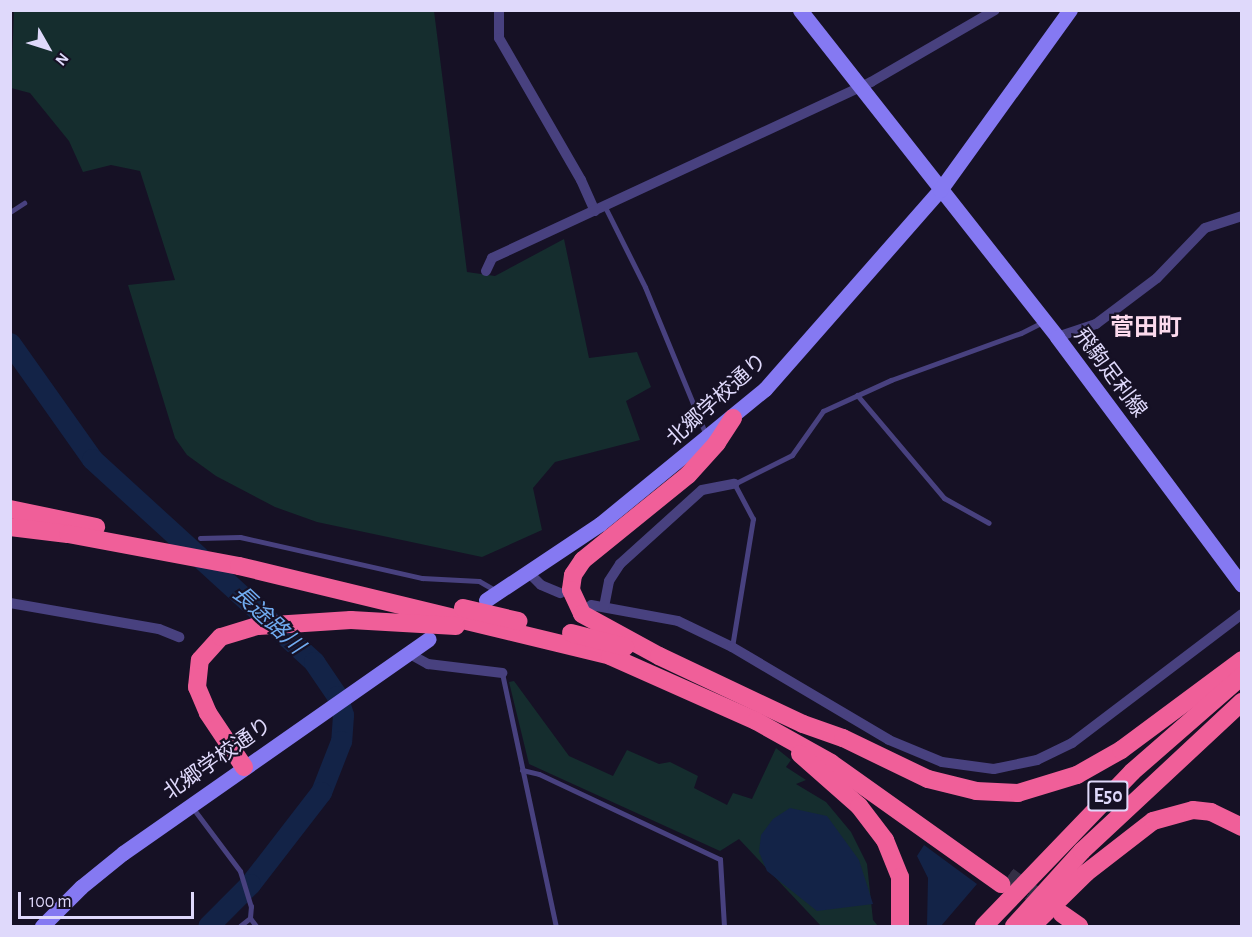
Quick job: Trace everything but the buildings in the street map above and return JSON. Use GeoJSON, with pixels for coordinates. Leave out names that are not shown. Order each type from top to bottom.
{"type":"FeatureCollection","features":[{"type":"Feature","properties":{"kind":"highway"},"geometry":{"type":"LineString","coordinates":[[733,418],[717,443],[688,475],[597,547],[573,575],[572,599],[582,614],[659,656],[802,724],[843,738],[928,779],[976,791],[1018,793],[1058,783],[1102,762],[1242,660]]}},
{"type":"Feature","properties":{"kind":"highway"},"geometry":{"type":"LineString","coordinates":[[10,509],[155,544],[659,656]]}},
{"type":"Feature","properties":{"kind":"highway"},"geometry":{"type":"LineString","coordinates":[[10,527],[155,544]]}},
{"type":"Feature","properties":{"kind":"highway"},"geometry":{"type":"LineString","coordinates":[[237,561],[488,627],[610,656],[778,733],[831,763],[1004,880],[838,755],[802,724]]}},
{"type":"Feature","properties":{"kind":"highway"},"geometry":{"type":"LineString","coordinates":[[244,767],[208,713],[196,678],[200,660],[212,643],[243,628],[296,623],[351,620],[488,627]]}},
{"type":"Feature","properties":{"kind":"highway","name":"E50"},"geometry":{"type":"LineString","coordinates":[[984,927],[1132,772],[1242,676]]}},
{"type":"Feature","properties":{"kind":"highway","name":"E50"},"geometry":{"type":"LineString","coordinates":[[1014,927],[1082,851],[1242,702]]}},
{"type":"Feature","properties":{"kind":"highway"},"geometry":{"type":"LineString","coordinates":[[778,733],[859,806],[885,840],[900,877],[900,927]]}},
{"type":"Feature","properties":{"kind":"highway"},"geometry":{"type":"LineString","coordinates":[[1032,927],[1086,873],[1153,820],[1193,810],[1211,812],[1242,827]]}},
{"type":"Feature","properties":{"kind":"highway"},"geometry":{"type":"LineString","coordinates":[[1059,921],[1079,927]]}},
{"type":"Feature","properties":{"kind":"street"},"geometry":{"type":"LineString","coordinates":[[500,10],[499,38],[600,209]]}},
{"type":"Feature","properties":{"kind":"street","name":"飛駒足利線"},"geometry":{"type":"LineString","coordinates":[[800,10],[939,190],[1057,337],[1242,585]]}},
{"type":"Feature","properties":{"kind":"street"},"geometry":{"type":"LineString","coordinates":[[486,271],[492,258],[860,87],[995,10]]}},
{"type":"Feature","properties":{"kind":"street"},"geometry":{"type":"LineString","coordinates":[[939,190],[1070,10]]}},
{"type":"Feature","properties":{"kind":"street","name":"北郷学校通り"},"geometry":{"type":"LineString","coordinates":[[491,596],[600,524],[733,418],[818,332],[939,190]]}},
{"type":"Feature","properties":{"kind":"street"},"geometry":{"type":"LineString","coordinates":[[1057,337],[1096,324],[1157,278],[1205,228],[1242,216]]}},
{"type":"Feature","properties":{"kind":"street"},"geometry":{"type":"LineString","coordinates":[[604,607],[609,581],[620,564],[702,490],[734,484]]}},
{"type":"Feature","properties":{"kind":"street"},"geometry":{"type":"LineString","coordinates":[[528,572],[541,585],[560,593]]}},
{"type":"Feature","properties":{"kind":"street"},"geometry":{"type":"LineString","coordinates":[[10,603],[149,627],[179,637]]}},
{"type":"Feature","properties":{"kind":"street"},"geometry":{"type":"LineString","coordinates":[[591,605],[678,621],[732,647],[889,740],[942,762],[994,769],[1037,760],[1072,743],[1242,614]]}},
{"type":"Feature","properties":{"kind":"street","name":"北郷学校通り"},"geometry":{"type":"LineString","coordinates":[[42,927],[102,869],[329,706],[429,639]]}},
{"type":"Feature","properties":{"kind":"street"},"geometry":{"type":"LineString","coordinates":[[408,653],[428,664],[502,673]]}},
{"type":"Feature","properties":{"kind":"lane"},"geometry":{"type":"LineString","coordinates":[[10,212],[24,203]]}},
{"type":"Feature","properties":{"kind":"lane"},"geometry":{"type":"LineString","coordinates":[[600,209],[645,287],[708,439]]}},
{"type":"Feature","properties":{"kind":"lane"},"geometry":{"type":"LineString","coordinates":[[732,647],[753,519],[734,484],[792,455],[823,411],[957,354],[1021,333],[1044,321]]}},
{"type":"Feature","properties":{"kind":"lane"},"geometry":{"type":"LineString","coordinates":[[857,395],[944,498],[989,523]]}},
{"type":"Feature","properties":{"kind":"lane"},"geometry":{"type":"LineString","coordinates":[[200,538],[240,537],[422,578],[479,581],[491,596]]}},
{"type":"Feature","properties":{"kind":"lane"},"geometry":{"type":"LineString","coordinates":[[502,673],[556,927]]}},
{"type":"Feature","properties":{"kind":"lane"},"geometry":{"type":"LineString","coordinates":[[522,770],[539,774],[720,859],[724,927]]}},
{"type":"Feature","properties":{"kind":"lane"},"geometry":{"type":"LineString","coordinates":[[190,804],[240,871],[249,900],[250,918],[256,927]]}},
{"type":"Feature","properties":{"kind":"lane"},"geometry":{"type":"LineString","coordinates":[[240,927],[250,918]]}},
{"type":"Feature","properties":{"kind":"green space"},"geometry":{"type":"Polygon","coordinates":[[[14,11],[434,11],[467,272],[495,276],[564,239],[589,358],[637,352],[651,387],[626,401],[640,440],[555,462],[533,488],[542,530],[482,557],[317,522],[275,507],[216,476],[187,455],[175,438],[128,285],[175,280],[140,171],[111,165],[83,172],[69,141],[30,93],[11,88],[14,11]]]}},
{"type":"Feature","properties":{"kind":"green space"},"geometry":{"type":"Polygon","coordinates":[[[514,681],[569,756],[613,776],[627,750],[659,764],[670,762],[698,776],[694,788],[727,805],[733,793],[752,799],[776,748],[791,760],[786,767],[806,780],[796,784],[826,802],[851,832],[867,864],[873,920],[878,926],[821,926],[739,839],[720,851],[529,764],[509,682],[514,681]]]}},
{"type":"Feature","properties":{"kind":"water"},"geometry":{"type":"Polygon","coordinates":[[[790,808],[827,816],[859,860],[873,904],[817,911],[767,871],[759,852],[761,835],[773,819],[790,808]]]}},
{"type":"Feature","properties":{"kind":"water"},"geometry":{"type":"Polygon","coordinates":[[[924,845],[977,884],[941,926],[927,926],[928,878],[917,856],[924,845]]]}},
{"type":"Feature","properties":{"kind":"waterway","name":"長途路川"},"geometry":{"type":"LineString","coordinates":[[10,343],[92,459],[314,662],[337,696],[343,715],[341,741],[321,792],[250,884],[208,926]]}},
{"type":"Feature","properties":{"kind":"tunnel"},"geometry":{"type":"LineString","coordinates":[[1008,876],[1050,906]]}},
{"type":"Feature","properties":{"kind":"district","name":"菅田町"},"geometry":{"type":"Point","coordinates":[1146,329]}}]}
